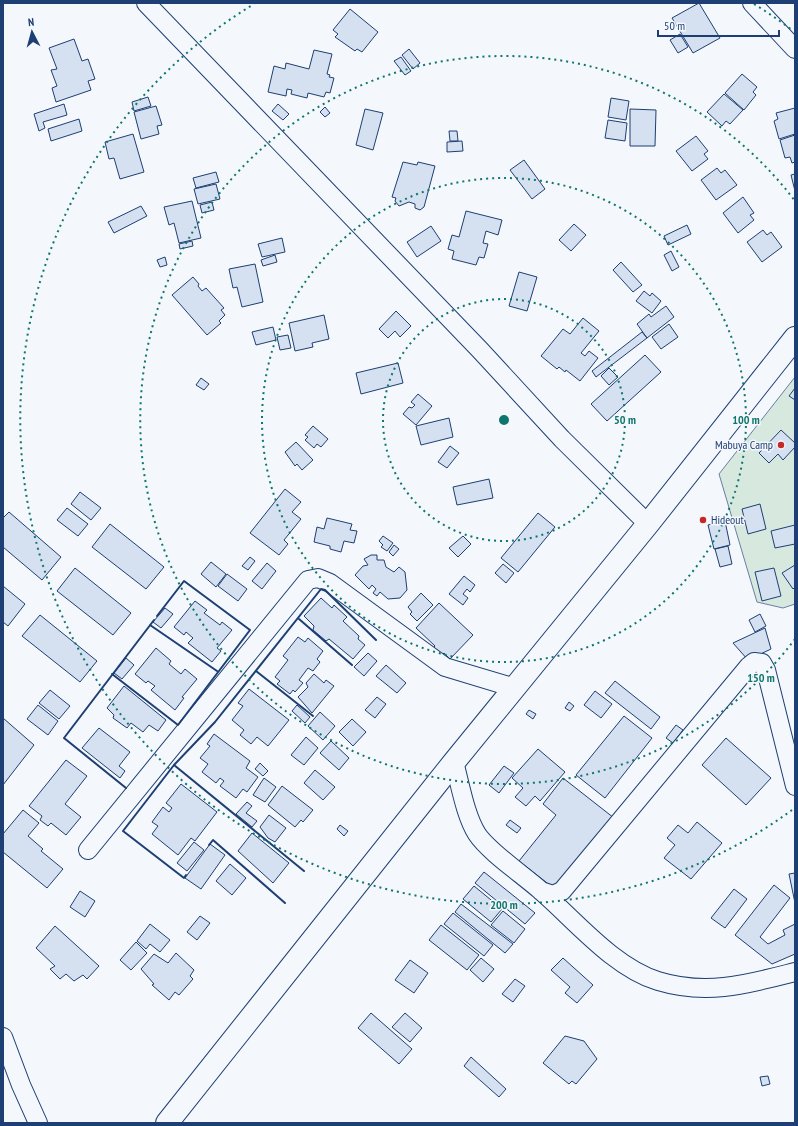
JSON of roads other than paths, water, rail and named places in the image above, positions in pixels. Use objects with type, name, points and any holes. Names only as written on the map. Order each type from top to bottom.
[{"type":"main road","points":[[167,1123],[454,762],[648,524],[795,338]]},
{"type":"street","points":[[146,3],[480,350],[562,439],[648,524]]},
{"type":"street","points":[[752,3],[795,49]]},
{"type":"street","points":[[88,850],[308,580],[318,578],[330,583],[445,667],[515,688]]},
{"type":"street","points":[[541,891],[553,895],[562,891],[744,672],[754,662],[762,663],[766,670],[795,786]]},
{"type":"street","points":[[454,762],[470,820],[482,841],[541,891],[613,956],[634,971],[658,981],[688,987],[714,988],[740,986],[795,972]]},
{"type":"street","points":[[3,1037],[21,1085],[38,1123]]},
{"type":"place","name":"Mabuya Camp","points":[[781,445]]},
{"type":"place","name":"Hideout","points":[[703,520]]}]
